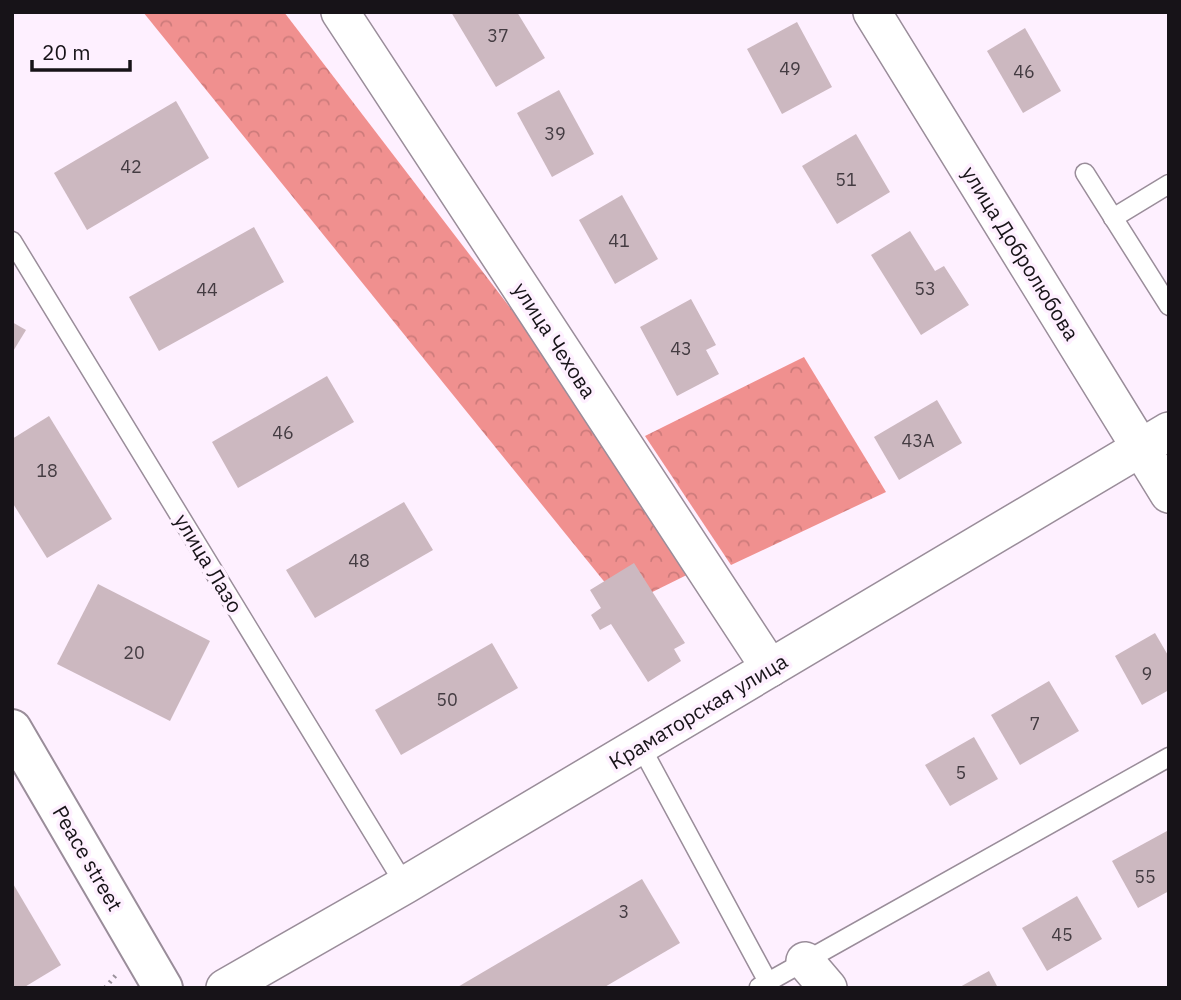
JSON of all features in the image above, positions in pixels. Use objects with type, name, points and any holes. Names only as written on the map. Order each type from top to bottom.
[{"type":"street","name":"улица Чехова","points":[[340,12],[770,668]]},
{"type":"street","name":"улица Добролюбова","points":[[872,12],[1155,438],[1169,494]]},
{"type":"street","name":"Краматорская улица","points":[[225,988],[405,885],[1155,438]]},
{"type":"street","name":"Peace street","points":[[12,729],[163,988]]},
{"type":"lane","points":[[1085,173],[1169,306]]},
{"type":"lane","points":[[1113,218],[1169,184]]},
{"type":"lane","name":"улица Лазо","points":[[12,241],[405,885]]},
{"type":"lane","points":[[640,745],[763,985],[816,974],[1169,757]]},
{"type":"green space","points":[[143,12],[284,12],[707,565],[624,606]]},
{"type":"green space","points":[[804,357],[886,492],[731,565],[645,436]]},
{"type":"building","points":[[451,12],[517,12],[545,58],[496,87]]},
{"type":"building","points":[[797,22],[832,87],[782,114],[747,49]]},
{"type":"building","points":[[1025,28],[1061,91],[1023,113],[987,51]]},
{"type":"building","points":[[559,90],[594,154],[552,177],[517,113]]},
{"type":"building","points":[[176,101],[209,158],[87,230],[54,173]]},
{"type":"building","points":[[856,134],[890,192],[837,224],[802,166]]},
{"type":"building","points":[[622,195],[658,259],[615,284],[579,220]]},
{"type":"building","points":[[254,227],[284,282],[159,351],[129,297]]},
{"type":"building","points":[[910,231],[935,271],[944,266],[969,305],[921,335],[871,255]]},
{"type":"building","points":[[691,299],[716,345],[706,350],[719,374],[677,396],[640,327]]},
{"type":"building","points":[[12,322],[26,330],[12,353]]},
{"type":"building","points":[[327,376],[354,422],[238,488],[212,442]]},
{"type":"building","points":[[937,400],[962,443],[899,480],[874,437]]},
{"type":"building","points":[[49,416],[112,519],[47,558],[12,502],[12,439]]},
{"type":"building","points":[[404,502],[433,550],[315,618],[286,570]]},
{"type":"building","points":[[634,563],[685,643],[674,649],[681,661],[648,682],[611,624],[600,630],[591,615],[601,608],[590,590]]},
{"type":"building","points":[[98,584],[210,641],[170,721],[57,664]]},
{"type":"building","points":[[1155,633],[1169,657],[1169,690],[1142,705],[1115,656]]},
{"type":"building","points":[[492,643],[518,688],[401,755],[375,710]]},
{"type":"building","points":[[1049,681],[1079,731],[1020,765],[991,715]]},
{"type":"building","points":[[974,737],[998,779],[950,806],[925,765]]},
{"type":"building","points":[[1167,831],[1169,891],[1138,908],[1112,861]]},
{"type":"building","points":[[642,879],[680,943],[603,988],[456,988]]},
{"type":"building","points":[[12,882],[61,965],[23,988],[12,988]]},
{"type":"building","points":[[1077,896],[1102,939],[1047,971],[1022,928]]},
{"type":"building","points":[[989,971],[998,988],[958,988]]}]
